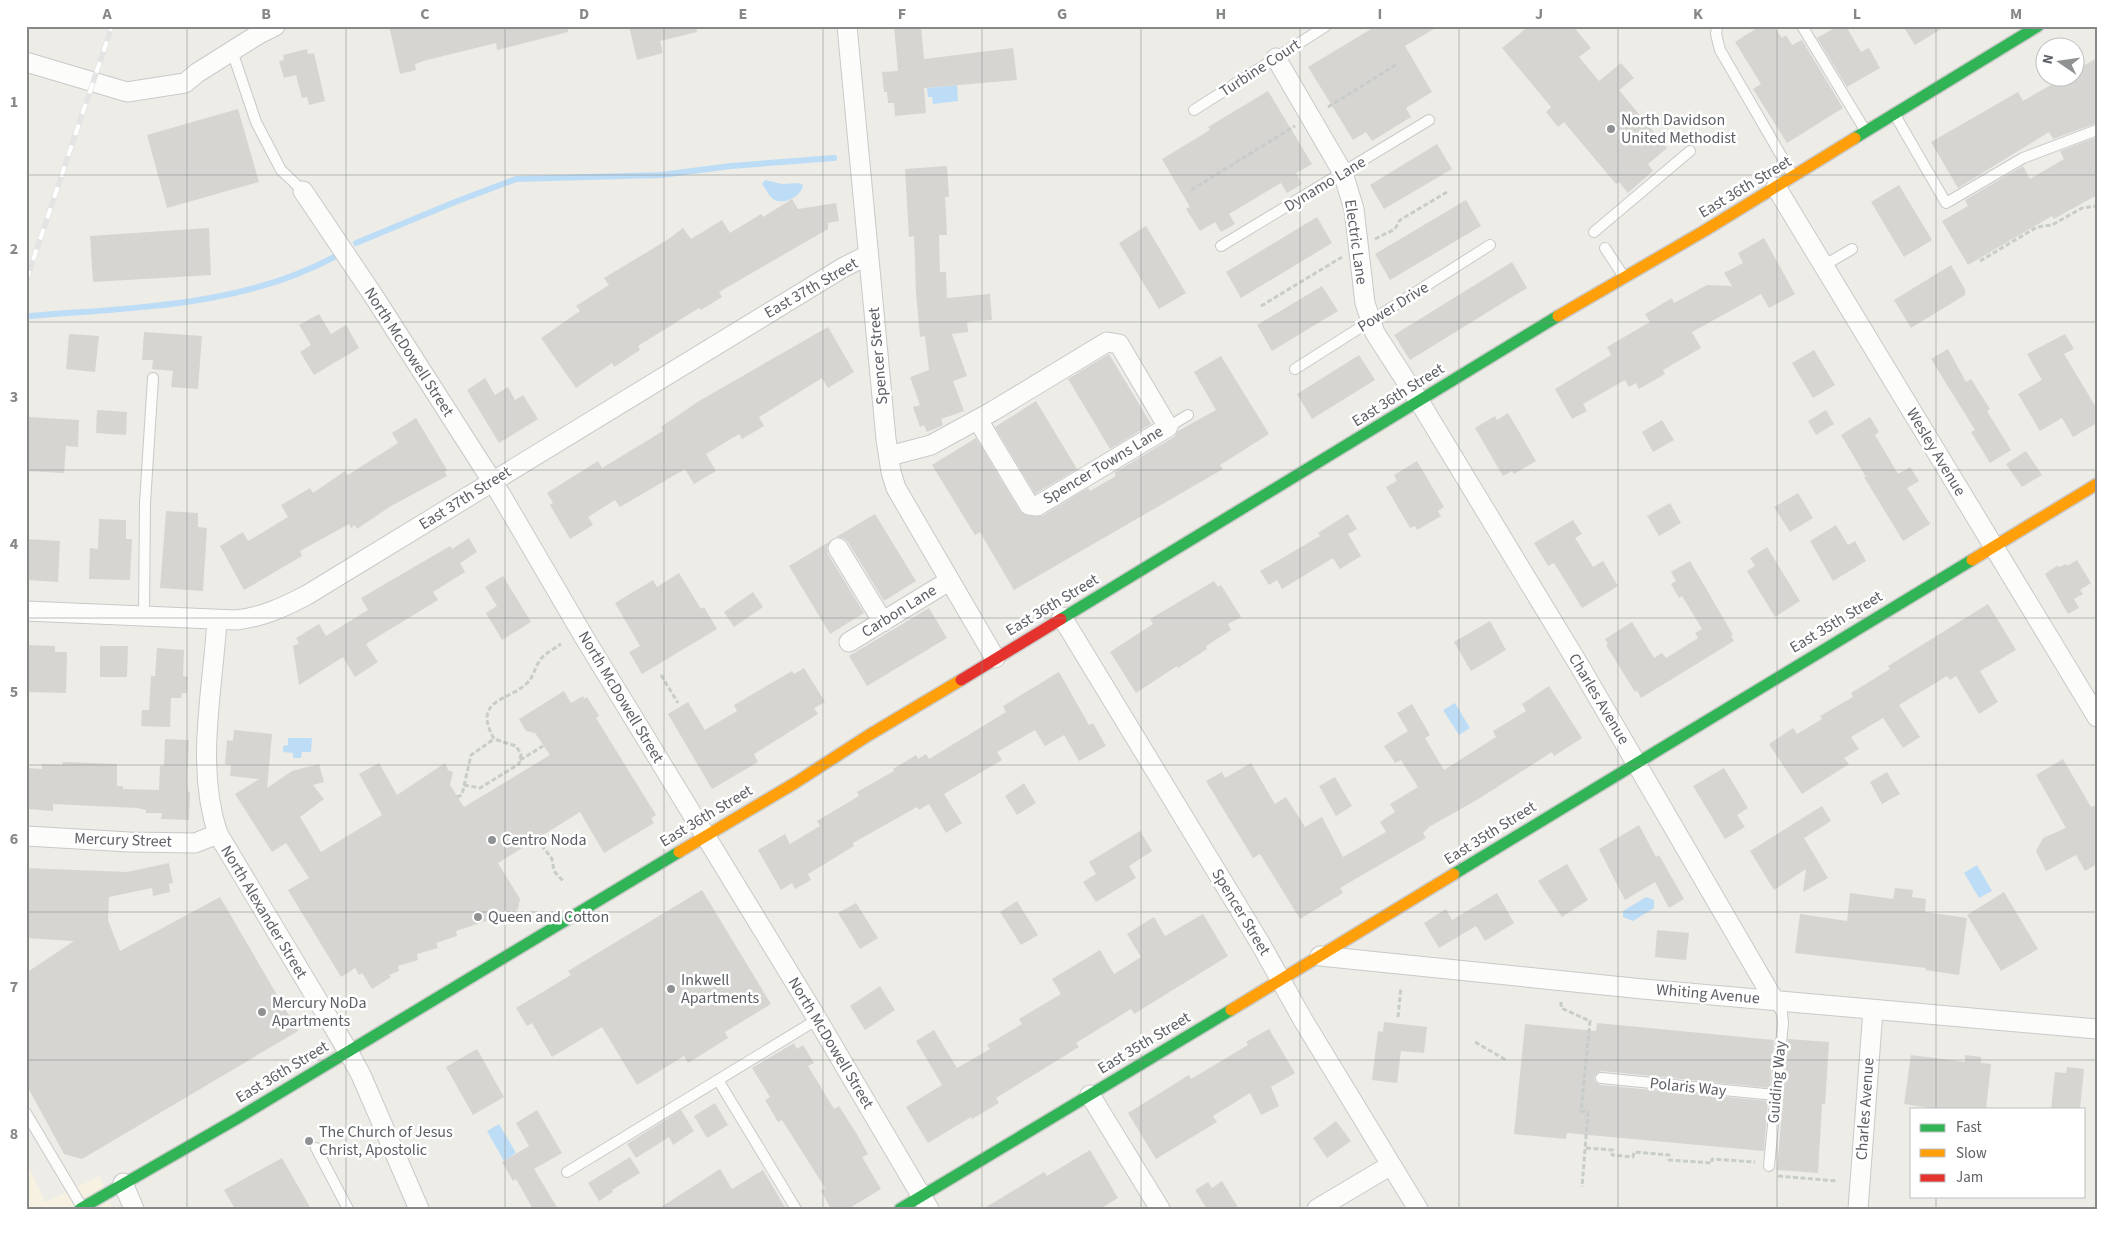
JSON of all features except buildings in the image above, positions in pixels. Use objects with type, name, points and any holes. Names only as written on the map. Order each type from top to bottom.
[{"type":"street","name":"Spencer Street","points":[[847,26],[888,456],[896,488],[996,658]]},
{"type":"street","name":"East 36th Street","points":[[81,1208],[238,1118],[795,783],[869,734],[1776,187],[2038,26]]},
{"type":"street","points":[[26,62],[127,92],[186,83],[263,29]]},
{"type":"street","name":"Electric Lane","points":[[1276,58],[1343,173],[1354,209],[1359,266],[1365,303],[1375,333],[1419,401]]},
{"type":"street","name":"Wesley Avenue","points":[[1776,187],[2097,717]]},
{"type":"street","name":"North McDowell Street","points":[[303,191],[373,295],[492,481],[584,637],[818,1019],[925,1202]]},
{"type":"street","name":"East 37th Street","points":[[26,611],[217,620],[249,619],[286,606],[307,595],[837,271],[868,255]]},
{"type":"street","name":"Spencer Towns Lane","points":[[888,456],[931,445],[978,420],[1107,342],[1119,344],[1168,427],[1037,506],[1030,505],[978,420]]},
{"type":"street","name":"Charles Avenue","points":[[1419,401],[1636,762],[1774,1000]]},
{"type":"street","name":"East 35th Street","points":[[900,1209],[925,1202],[1090,1095],[2097,484]]},
{"type":"street","points":[[838,548],[883,622]]},
{"type":"street","name":"Carbon Lane","points":[[849,642],[949,581]]},
{"type":"street","name":"Spencer Street","points":[[1062,618],[1418,1209]]},
{"type":"street","name":"North Alexander Street","points":[[217,620],[208,747],[208,778],[214,824],[218,834],[361,1075],[414,1207]]},
{"type":"street","name":"Mercury Street","points":[[26,836],[129,842],[195,843],[218,834]]},
{"type":"street","name":"Whiting Avenue","points":[[1320,956],[1643,989],[2097,1029]]},
{"type":"street","name":"Charles Avenue","points":[[1858,1209],[1873,1010]]},
{"type":"street","points":[[1090,1095],[1160,1209]]},
{"type":"street","points":[[1317,1209],[1391,1165]]},
{"type":"street","points":[[124,1184],[134,1209]]},
{"type":"lane","name":"Turbine Court","points":[[1194,110],[1326,26]]},
{"type":"lane","points":[[1718,26],[1716,34],[1720,50],[1794,176]]},
{"type":"lane","points":[[1802,26],[1866,132]]},
{"type":"lane","points":[[232,51],[256,122],[281,170],[303,191]]},
{"type":"lane","points":[[1894,114],[1946,203],[2023,158],[2097,130]]},
{"type":"lane","name":"Dynamo Lane","points":[[1221,246],[1429,120]]},
{"type":"lane","points":[[1594,232],[1690,151]]},
{"type":"lane","name":"Power Drive","points":[[1295,369],[1490,245]]},
{"type":"lane","points":[[1605,248],[1624,278]]},
{"type":"lane","points":[[1823,266],[1852,249]]},
{"type":"lane","points":[[144,616],[145,502],[153,378]]},
{"type":"lane","points":[[1168,427],[1188,415]]},
{"type":"lane","name":"Guiding Way","points":[[1773,1169],[1775,1095],[1782,1023],[1782,1014],[1774,1000]]},
{"type":"lane","points":[[567,1172],[818,1019]]},
{"type":"lane","name":"Polaris Way","points":[[1601,1078],[1775,1095]]},
{"type":"lane","points":[[718,1080],[796,1209]]},
{"type":"lane","points":[[26,1113],[81,1208]]},
{"type":"lane","points":[[316,1148],[348,1209]]},
{"type":"path","points":[[1328,107],[1398,64]]},
{"type":"path","points":[[1192,190],[1296,126]]},
{"type":"path","points":[[1370,241],[1378,239],[1394,228],[1400,220],[1447,192]]},
{"type":"path","points":[[1980,261],[2037,228],[2052,224],[2082,208],[2097,206]]},
{"type":"path","points":[[1261,306],[1342,257]]},
{"type":"path","points":[[464,784],[480,788],[519,764],[521,754],[516,746],[494,739],[486,722],[493,704],[529,682],[539,661],[561,644]]},
{"type":"path","points":[[662,675],[678,703]]},
{"type":"path","points":[[457,797],[462,795],[471,755],[494,739]]},
{"type":"path","points":[[520,760],[543,746]]},
{"type":"path","points":[[537,839],[552,859],[554,871],[564,882]]},
{"type":"path","points":[[1398,1017],[1401,988]]},
{"type":"path","points":[[1561,1002],[1561,1008],[1590,1021],[1581,1111],[1588,1112],[1582,1187]]},
{"type":"path","points":[[1475,1042],[1506,1060]]},
{"type":"path","points":[[1586,1148],[1613,1150],[1612,1155],[1619,1156],[1633,1157],[1634,1152],[1669,1155],[1669,1160],[1712,1163],[1712,1159],[1758,1162],[1757,1170]]},
{"type":"path","points":[[1773,1169],[1776,1176],[1837,1181]]},
{"type":"shaded area","points":[[26,1161],[45,1202],[100,1176],[113,1209],[26,1209]]},
{"type":"water","points":[[957,85],[958,101],[933,104],[932,97],[928,97],[927,88]]},
{"type":"water","points":[[765,180],[782,184],[798,183],[803,185],[796,196],[788,200],[779,201],[771,197],[762,184]]},
{"type":"water","points":[[1455,703],[1470,728],[1459,735],[1443,710]]},
{"type":"water","points":[[288,738],[312,738],[311,752],[302,752],[301,758],[293,758],[293,753],[283,752],[283,746],[288,745]]},
{"type":"water","points":[[1977,865],[1992,891],[1979,898],[1964,873]]},
{"type":"water","points":[[1646,897],[1654,900],[1654,908],[1633,921],[1623,917],[1623,911]]},
{"type":"water","points":[[499,1124],[516,1153],[504,1161],[487,1131]]},
{"type":"waterway","points":[[356,243],[516,179],[661,175],[731,166],[834,158]]},
{"type":"waterway","points":[[31,316],[148,307],[226,295],[263,286],[300,273],[336,256]]},
{"type":"railway","points":[[26,281],[112,26]]},
{"type":"traffic: fast","points":[[1855,138],[2038,26]]},
{"type":"traffic: fast","points":[[1061,619],[1558,316]]},
{"type":"traffic: fast","points":[[1454,874],[1972,560]]},
{"type":"traffic: fast","points":[[80,1209],[238,1118],[679,852]]},
{"type":"traffic: fast","points":[[900,1209],[1231,1010]]},
{"type":"traffic: slow","points":[[1558,316],[1704,231],[1855,138]]},
{"type":"traffic: slow","points":[[1972,560],[2097,484]]},
{"type":"traffic: slow","points":[[679,852],[961,680]]},
{"type":"traffic: slow","points":[[1231,1010],[1454,874]]},
{"type":"traffic: jam","points":[[961,680],[1061,619]]},
{"type":"place","name":"North Davidson United Methodist","points":[[1611,129]]},
{"type":"place","name":"Centro Noda","points":[[492,840]]},
{"type":"place","name":"Queen and Cotton","points":[[478,917]]},
{"type":"place","name":"Inkwell Apartments","points":[[671,989]]},
{"type":"place","name":"Mercury NoDa Apartments","points":[[262,1012]]},
{"type":"place","name":"The Church of Jesus Christ, Apostolic","points":[[309,1141]]}]
